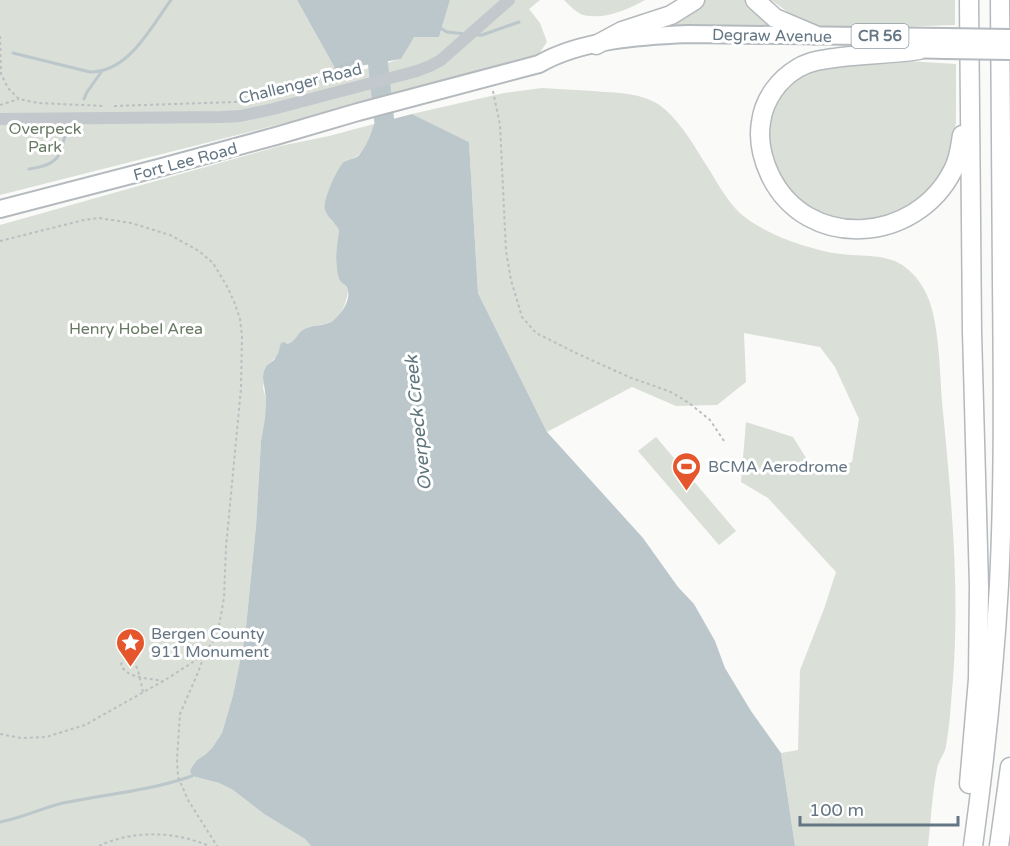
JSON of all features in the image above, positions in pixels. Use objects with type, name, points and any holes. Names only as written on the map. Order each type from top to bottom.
[{"type":"highway","points":[[596,45],[622,31],[671,15],[695,0]]},
{"type":"highway","points":[[755,0],[775,18],[815,35]]},
{"type":"highway","points":[[969,0],[972,332],[979,586],[978,679],[969,784],[973,846]]},
{"type":"highway","points":[[973,846],[990,702],[1002,510],[1000,0]]},
{"type":"highway","points":[[919,50],[865,54],[818,61],[798,68],[780,81],[761,119],[760,143],[762,156],[772,179],[798,209],[819,221],[854,230],[878,228],[899,222],[925,206],[953,171],[960,149],[970,95]]},
{"type":"highway","points":[[999,846],[1010,767]]},
{"type":"main road","name":"Degraw Avenue","points":[[369,109],[538,64],[560,54],[596,45],[669,34],[815,35],[1010,51]]},
{"type":"main road","name":"Degraw Avenue","points":[[538,64],[554,65],[633,49],[688,45],[919,50],[945,44],[1010,38]]},
{"type":"main road","name":"Fort Lee Road","points":[[0,209],[173,164],[369,109]]},
{"type":"street","name":"Challenger Road","points":[[0,119],[213,118],[240,116],[273,109],[350,82],[417,71],[436,63],[510,0]]},
{"type":"path","points":[[0,36],[0,83]]},
{"type":"path","points":[[315,83],[330,70],[354,61],[361,59],[362,67]]},
{"type":"path","points":[[1,74],[8,88],[19,99]]},
{"type":"path","points":[[489,77],[500,125],[507,258],[522,317],[536,333],[608,367],[671,392],[710,420],[724,441]]},
{"type":"path","points":[[0,105],[19,99],[79,106],[234,102],[315,83],[350,82]]},
{"type":"path","points":[[0,241],[99,218],[149,228],[170,235],[199,251],[213,263],[228,288],[240,319],[242,336],[241,388],[227,536],[224,598],[219,626],[213,642],[202,656],[164,681],[84,725],[46,737],[21,738],[0,734]]},
{"type":"path","points":[[202,656],[199,670],[180,714],[178,777],[192,808],[217,846]]},
{"type":"path","points":[[143,692],[139,676],[133,660],[127,657],[121,664],[123,670],[128,674],[139,676],[164,681]]},
{"type":"path","points":[[99,846],[140,834],[174,837],[209,846]]},
{"type":"green space","name":"Overpeck Park","points":[[0,0],[297,0],[338,77],[401,59],[413,37],[439,37],[450,0],[540,0],[529,9],[540,23],[547,42],[538,55],[517,64],[0,195]]},
{"type":"green space","points":[[564,0],[645,0],[615,13],[591,16],[578,13]]},
{"type":"green space","points":[[701,0],[748,0],[770,26],[657,27]]},
{"type":"green space","points":[[771,0],[955,0],[955,25],[841,29],[803,23]]},
{"type":"green space","points":[[908,61],[956,64],[956,123],[947,165],[919,200],[874,222],[831,218],[795,197],[777,170],[767,142],[775,99],[808,71],[856,64]]},
{"type":"green space","points":[[542,88],[626,94],[642,97],[658,104],[683,129],[730,202],[751,221],[788,240],[816,249],[890,259],[909,270],[925,290],[935,323],[939,350],[956,610],[948,729],[945,749],[935,778],[928,846],[795,846],[781,753],[798,750],[800,670],[836,572],[768,498],[741,482],[746,422],[793,437],[816,474],[852,462],[859,419],[835,367],[820,347],[744,333],[746,382],[717,405],[676,406],[632,387],[547,432],[478,293],[469,142],[412,114],[504,93]]},
{"type":"green space","name":"Henry Hobel Area","points":[[374,124],[362,152],[346,160],[331,220],[339,230],[337,267],[348,291],[344,307],[335,320],[302,330],[295,340],[280,347],[275,357],[267,365],[263,388],[266,399],[265,419],[261,441],[256,526],[245,637],[233,695],[222,733],[212,748],[205,756],[197,760],[190,771],[192,776],[219,783],[233,790],[264,814],[305,839],[311,846],[0,846],[0,225],[280,146]]},
{"type":"green space","name":"BCMA Aerodrome","points":[[656,437],[736,531],[719,545],[638,451]]},
{"type":"water","points":[[297,0],[450,0],[439,37],[414,37],[401,59],[336,70]]},
{"type":"water","points":[[412,114],[469,142],[478,293],[547,432],[643,538],[678,587],[694,604],[715,641],[725,668],[751,711],[781,753],[795,846],[311,846],[305,839],[264,814],[233,790],[219,783],[192,776],[190,771],[192,767],[212,748],[222,733],[233,695],[245,637],[256,526],[261,441],[265,418],[264,371],[267,365],[274,360],[281,343],[290,343],[304,329],[331,322],[345,306],[348,291],[339,279],[336,262],[339,230],[325,210],[328,193],[341,165],[358,156],[362,151],[374,124]]},
{"type":"waterway","points":[[13,53],[90,72],[104,70],[127,57],[171,0]]},
{"type":"waterway","name":"Overpeck Creek","points":[[371,0],[387,146]]},
{"type":"waterway","points":[[475,35],[482,35],[519,22]]},
{"type":"waterway","points":[[440,28],[447,32],[465,34]]},
{"type":"waterway","points":[[84,99],[102,71]]},
{"type":"waterway","points":[[29,169],[51,163],[60,153],[69,129]]},
{"type":"waterway","points":[[0,822],[63,803],[144,789],[192,776]]},
{"type":"place","name":"BCMA Aerodrome","points":[[687,492]]},
{"type":"place","name":"Bergen County 911 Monument","points":[[130,668]]}]
